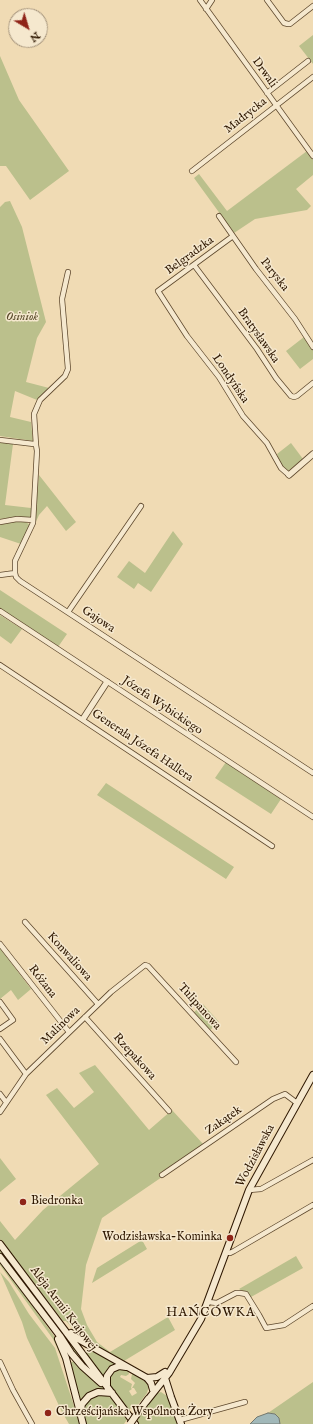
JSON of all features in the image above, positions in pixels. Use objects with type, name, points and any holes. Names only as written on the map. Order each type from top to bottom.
[{"type":"main road","name":"Wodzisławska","points":[[130,1424],[165,1375],[198,1324],[208,1302],[249,1190],[313,1075]]},
{"type":"main road","name":"Aleja Armii Krajowej","points":[[0,1244],[135,1424]]},
{"type":"main road","name":"Aleja Armii Krajowej","points":[[0,1257],[79,1362],[108,1387]]},
{"type":"main road","points":[[62,1326],[78,1339],[147,1378],[154,1391],[164,1391],[171,1396]]},
{"type":"main road","points":[[52,1327],[66,1358],[82,1424]]},
{"type":"main road","points":[[108,1387],[106,1380],[109,1372],[115,1367],[126,1366]]},
{"type":"main road","points":[[147,1378],[165,1375],[181,1422]]},
{"type":"main road","points":[[80,1414],[82,1404],[90,1396],[98,1392],[112,1393]]},
{"type":"street","name":"Drwali","points":[[200,0],[313,156]]},
{"type":"street","points":[[206,9],[212,0]]},
{"type":"street","points":[[267,0],[284,23],[288,24],[313,6]]},
{"type":"street","points":[[267,93],[308,61]]},
{"type":"street","name":"Madrycka","points":[[192,170],[313,77]]},
{"type":"street","name":"Paryska","points":[[219,216],[260,274],[295,319],[313,347]]},
{"type":"street","name":"Belgradzka","points":[[158,291],[233,236]]},
{"type":"street","name":"Bratysławska","points":[[194,265],[276,378],[291,396],[297,396],[313,383]]},
{"type":"street","points":[[0,575],[16,573],[16,561],[32,527],[37,457],[34,414],[40,400],[65,376],[68,369],[62,299],[68,272]]},
{"type":"street","name":"Londyńska","points":[[158,291],[186,336],[219,377],[243,416],[267,443],[281,468],[289,475]]},
{"type":"street","points":[[0,440],[36,445]]},
{"type":"street","points":[[289,475],[313,454]]},
{"type":"street","points":[[68,612],[141,506]]},
{"type":"street","points":[[0,522],[18,519],[33,520]]},
{"type":"street","name":"Gajowa","points":[[16,573],[16,577],[20,581],[313,773]]},
{"type":"street","name":"Józefa Wybickiego","points":[[0,611],[313,817]]},
{"type":"street","name":"Generała Józefa Hallera","points":[[0,665],[272,846]]},
{"type":"street","points":[[83,719],[107,682]]},
{"type":"street","name":"Konwaliowa","points":[[25,922],[98,1004]]},
{"type":"street","name":"Różana","points":[[0,944],[69,1032]]},
{"type":"street","name":"Malinowa","points":[[0,1112],[26,1074],[111,992],[143,966],[148,966]]},
{"type":"street","name":"Tulipanowa","points":[[148,966],[236,1062]]},
{"type":"street","points":[[0,1002],[13,1020],[0,1029]]},
{"type":"street","name":"Rzepakowa","points":[[84,1017],[169,1110]]},
{"type":"street","points":[[0,1039],[26,1074]]},
{"type":"street","points":[[0,1094],[6,1102]]},
{"type":"street","name":"Zakątek","points":[[162,1175],[274,1099],[285,1094],[297,1103]]},
{"type":"street","points":[[249,1190],[261,1189],[313,1160]]},
{"type":"street","points":[[226,1252],[234,1252],[313,1204]]},
{"type":"street","points":[[208,1302],[217,1303],[236,1293],[246,1294],[266,1328],[284,1325],[313,1306]]},
{"type":"street","points":[[0,1362],[13,1390],[32,1424]]},
{"type":"street","points":[[181,1422],[245,1402]]},
{"type":"green space","points":[[313,35],[313,64],[299,46]]},
{"type":"green space","points":[[0,56],[19,100],[69,171],[30,200],[6,166],[0,166]]},
{"type":"green space","points":[[307,151],[313,159],[313,175],[296,189],[311,206],[307,210],[255,219],[234,233],[194,178],[199,174],[227,211]]},
{"type":"green space","name":"Osiniok","points":[[10,201],[22,227],[46,322],[37,338],[26,382],[49,388],[37,400],[15,391],[10,417],[31,422],[33,441],[0,436],[0,207],[5,202]]},
{"type":"green space","points":[[304,337],[313,350],[313,359],[300,369],[286,351]]},
{"type":"green space","points":[[0,442],[13,444],[5,505],[31,508],[33,500],[30,518],[16,517],[0,519]]},
{"type":"green space","points":[[291,443],[303,459],[288,471],[281,465],[277,454]]},
{"type":"green space","points":[[39,475],[76,522],[66,531],[47,506],[39,515],[34,526]]},
{"type":"green space","points":[[16,521],[26,522],[30,525],[21,544],[0,537],[0,524]]},
{"type":"green space","points":[[173,531],[183,544],[151,592],[138,583],[134,589],[117,577],[129,561],[145,573]]},
{"type":"green space","points":[[0,590],[67,634],[58,647],[0,609]]},
{"type":"green space","points":[[0,615],[22,629],[11,644],[0,636]]},
{"type":"green space","points":[[226,762],[281,799],[271,814],[215,778]]},
{"type":"green space","points":[[106,783],[234,867],[226,879],[97,795]]},
{"type":"green space","points":[[0,948],[31,989],[18,1000],[11,990],[0,999]]},
{"type":"green space","points":[[203,1004],[219,1022],[209,1031],[193,1013]]},
{"type":"green space","points":[[95,1065],[149,1130],[172,1110],[204,1145],[160,1173],[162,1177],[102,1218],[86,1265],[81,1309],[87,1325],[97,1342],[110,1352],[168,1317],[175,1330],[124,1361],[79,1335],[66,1321],[63,1321],[0,1239],[0,1221],[15,1240],[43,1210],[99,1164],[46,1095],[57,1088],[74,1108],[94,1092],[79,1073]]},
{"type":"green space","points":[[0,1158],[16,1179],[0,1192]]},
{"type":"green space","points":[[142,1240],[147,1249],[92,1283],[97,1268]]},
{"type":"green space","points":[[0,1248],[80,1354],[76,1357],[61,1334],[0,1253]]},
{"type":"green space","points":[[296,1256],[303,1268],[251,1297],[239,1289]]},
{"type":"green space","points":[[0,1261],[57,1340],[65,1361],[63,1361],[53,1339],[0,1265]]},
{"type":"green space","points":[[0,1272],[9,1282],[29,1314],[55,1348],[80,1424],[69,1424],[62,1412],[27,1338],[22,1322]]},
{"type":"green space","points":[[89,1347],[118,1363],[110,1368],[104,1378],[85,1353]]},
{"type":"green space","points":[[75,1361],[105,1389],[89,1393],[79,1404],[68,1363]]},
{"type":"green space","points":[[123,1368],[128,1370],[129,1374],[126,1376],[121,1375],[120,1377],[132,1384],[131,1388],[132,1389],[129,1391],[132,1396],[137,1393],[134,1388],[132,1388],[135,1383],[131,1379],[132,1374],[141,1377],[141,1379],[149,1386],[147,1393],[134,1410],[131,1408],[129,1410],[110,1387],[110,1376],[114,1371]]},
{"type":"green space","points":[[313,1382],[313,1424],[280,1424],[279,1418],[275,1414],[268,1413]]},
{"type":"green space","points":[[161,1392],[167,1396],[179,1424],[139,1424],[137,1422],[139,1416],[153,1396]]},
{"type":"green space","points":[[97,1395],[105,1395],[113,1399],[128,1418],[124,1424],[85,1424],[83,1415],[84,1406],[89,1400]]},
{"type":"water","points":[[268,1413],[275,1414],[279,1418],[280,1424],[250,1424],[257,1417]]},
{"type":"place","name":"Biedronka","points":[[23,1202]]},
{"type":"place","name":"Wodzisławska-Kominka","points":[[230,1238]]},
{"type":"place","name":"Chrześcijańska Wspólnota Żory","points":[[48,1413]]},
{"type":"district","name":"HAŃCÓWKA","points":[[211,1313]]}]
